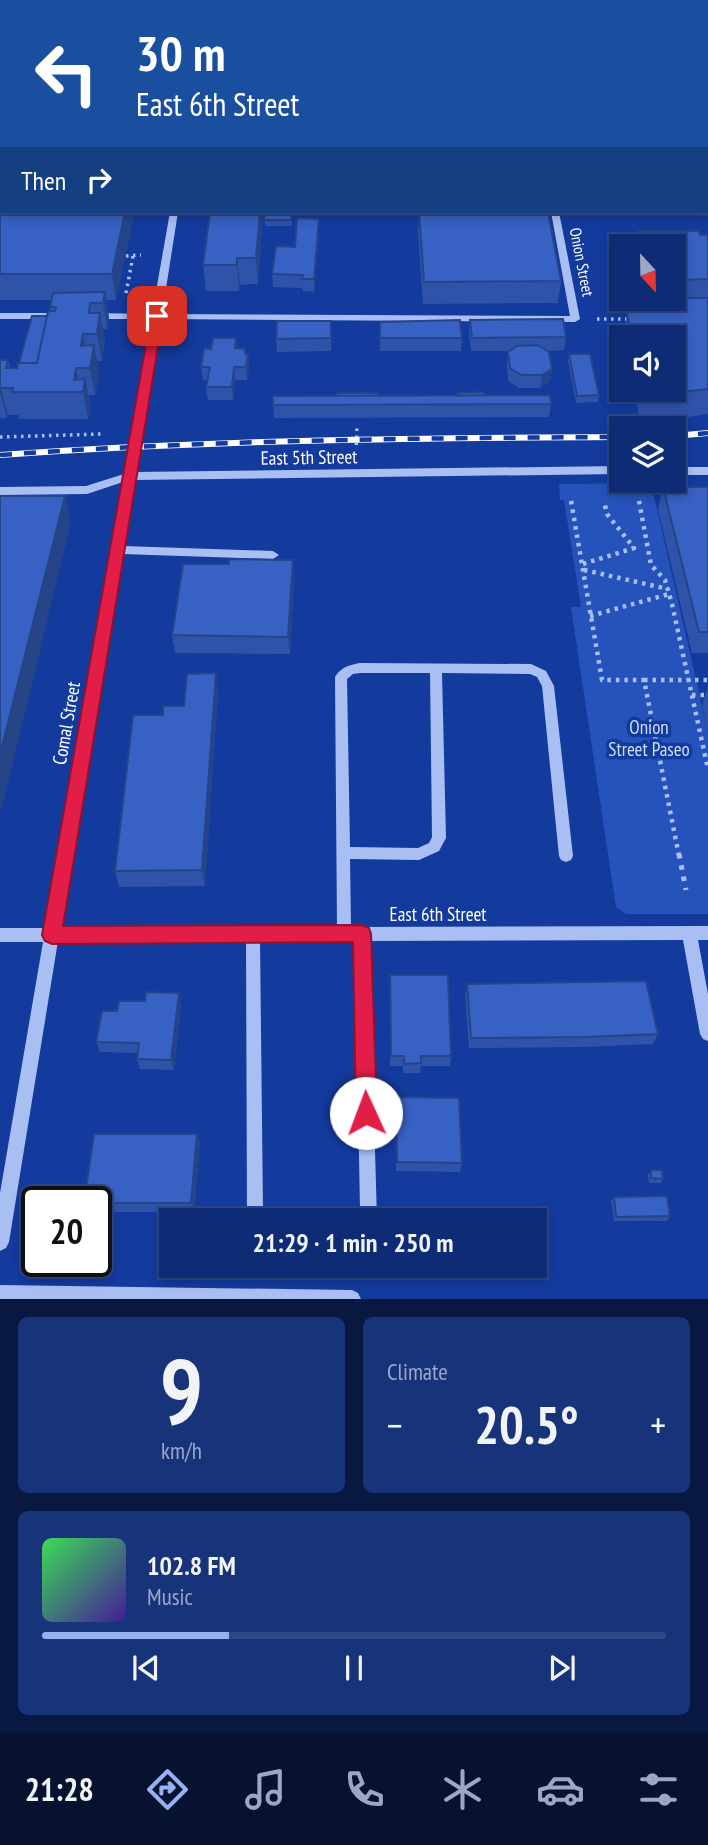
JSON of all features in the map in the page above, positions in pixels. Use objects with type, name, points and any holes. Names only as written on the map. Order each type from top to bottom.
[{"type":"street","name":"Comal Street","points":[[0,1242],[174,214]]},
{"type":"street","name":"Onion Street","points":[[555,214],[575,319]]},
{"type":"street","points":[[0,316],[64,316]]},
{"type":"street","points":[[77,316],[575,319]]},
{"type":"street","name":"East 5th Street","points":[[0,491],[87,490],[129,476],[609,470]]},
{"type":"street","points":[[686,471],[708,471]]},
{"type":"street","points":[[343,853],[419,854],[434,847],[439,838],[436,668]]},
{"type":"street","points":[[344,934],[341,677],[349,670],[531,669],[542,674],[548,686],[566,856]]},
{"type":"street","points":[[689,933],[708,1034]]},
{"type":"street","name":"East 6th Street","points":[[0,935],[708,933]]},
{"type":"street","points":[[253,934],[255,1219],[369,1218],[362,934]]},
{"type":"street","points":[[0,1294],[352,1299]]},
{"type":"lane","points":[[116,550],[273,555]]},
{"type":"path","points":[[126,256],[141,255]]},
{"type":"path","points":[[126,293],[133,256]]},
{"type":"path","points":[[575,319],[642,319]]},
{"type":"path","points":[[356,425],[356,453]]},
{"type":"path","points":[[0,437],[101,434]]},
{"type":"path","points":[[583,568],[590,562],[634,548],[607,514],[604,501]]},
{"type":"path","points":[[639,501],[651,565],[665,580],[708,769]]},
{"type":"path","points":[[571,502],[602,680],[708,680]]},
{"type":"path","points":[[583,568],[666,592]]},
{"type":"path","points":[[590,616],[666,592]]},
{"type":"path","points":[[643,680],[686,890]]},
{"type":"path","points":[[691,695],[708,695]]},
{"type":"green space","name":"Onion Street Paseo","points":[[609,483],[609,493],[653,493],[708,732],[708,914],[626,914],[616,907],[571,607],[581,607],[564,500],[560,500],[559,484]]},
{"type":"building","points":[[0,214],[125,214],[112,274],[0,274]]},
{"type":"building","points":[[210,214],[260,214],[256,258],[237,258],[237,265],[203,265]]},
{"type":"building","points":[[265,214],[292,214],[291,220],[264,220]]},
{"type":"building","points":[[419,214],[548,214],[561,281],[424,282]]},
{"type":"building","points":[[297,218],[319,219],[314,279],[302,279],[303,275],[272,274],[276,246],[295,247]]},
{"type":"building","points":[[639,231],[699,231],[700,235],[708,235],[708,279],[686,280],[686,234],[639,234]]},
{"type":"building","points":[[105,292],[103,303],[90,303],[89,313],[100,313],[97,334],[83,334],[81,346],[94,345],[90,368],[76,368],[74,380],[85,379],[83,392],[12,392],[13,388],[0,390],[0,360],[8,360],[6,368],[17,368],[18,363],[37,363],[48,311],[55,311],[56,307],[50,307],[53,293]]},
{"type":"building","points":[[686,298],[708,298],[708,389],[686,391],[686,325],[630,325],[627,314],[686,312]]},
{"type":"building","points":[[32,316],[47,316],[37,363],[19,363]]},
{"type":"building","points":[[563,319],[566,337],[472,338],[470,320]]},
{"type":"building","points":[[460,320],[462,338],[380,338],[380,322]]},
{"type":"building","points":[[277,321],[331,321],[331,338],[276,339]]},
{"type":"building","points":[[213,338],[236,338],[235,348],[245,349],[245,354],[248,354],[246,367],[234,367],[232,387],[206,387],[210,367],[201,367],[204,348],[211,349]]},
{"type":"building","points":[[538,345],[549,352],[552,369],[542,375],[521,375],[510,368],[508,352],[517,346]]},
{"type":"building","points":[[569,354],[590,354],[599,395],[577,396]]},
{"type":"building","points":[[484,392],[485,395],[458,396],[457,393]]},
{"type":"building","points":[[337,393],[377,393],[377,396],[337,396]]},
{"type":"building","points":[[550,395],[551,404],[273,405],[273,396]]},
{"type":"building","points":[[686,487],[708,487],[708,632],[699,632],[664,493],[686,493]]},
{"type":"building","points":[[0,496],[65,496],[0,754]]},
{"type":"building","points":[[229,559],[293,560],[288,637],[172,635],[183,564],[229,564]]},
{"type":"building","points":[[216,673],[202,870],[115,871],[133,715],[163,715],[163,706],[184,706],[187,674]]},
{"type":"building","points":[[390,975],[448,975],[451,1056],[421,1056],[421,1063],[404,1064],[404,1056],[391,1056]]},
{"type":"building","points":[[646,981],[658,1034],[471,1038],[467,984]]},
{"type":"building","points":[[146,992],[179,993],[171,1060],[137,1059],[139,1043],[96,1042],[102,1011],[117,1011],[119,1001],[145,1001]]},
{"type":"building","points":[[396,1097],[459,1098],[462,1163],[397,1162]]},
{"type":"building","points":[[94,1134],[197,1134],[191,1203],[112,1203],[112,1186],[86,1186]]},
{"type":"building","points":[[651,1170],[662,1170],[663,1179],[651,1178]]},
{"type":"building","points":[[667,1196],[670,1216],[616,1217],[614,1197]]},
{"type":"railway","points":[[686,435],[708,433]]},
{"type":"railway","points":[[0,455],[233,443],[609,437]]},
{"type":"route","points":[[157,316],[52,935],[362,934],[366,1113]]}]
